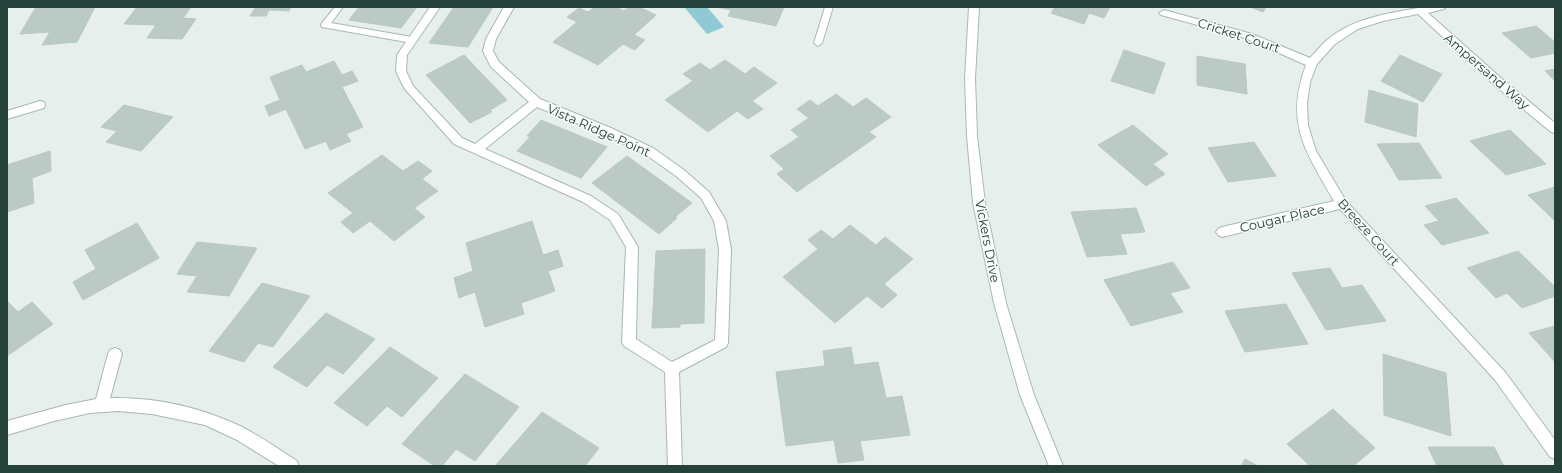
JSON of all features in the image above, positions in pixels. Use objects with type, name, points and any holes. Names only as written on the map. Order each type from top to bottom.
[{"type":"street","points":[[435,7],[402,55],[401,71],[409,88],[458,141],[587,199],[614,217],[632,247],[629,342],[672,369],[675,466]]},
{"type":"street","name":"Vista Ridge Point","points":[[509,7],[491,39],[488,51],[495,64],[536,102],[649,151],[680,173],[705,195],[720,221],[725,249],[721,343],[672,369]]},
{"type":"street","name":"Breeze Court","points":[[1442,7],[1381,18],[1355,27],[1331,42],[1312,63],[1305,82],[1302,104],[1303,125],[1311,151],[1342,204],[1500,376],[1555,452]]},
{"type":"street","name":"Vickers Drive","points":[[971,8],[970,78],[972,136],[979,203],[1000,303],[1027,395],[1056,466]]},
{"type":"street","name":"Ampersand Way","points":[[1420,11],[1497,81],[1555,129]]},
{"type":"street","name":"Cricket Court","points":[[1164,13],[1248,36],[1312,63]]},
{"type":"street","name":"Vista Ridge Point","points":[[477,149],[536,102]]},
{"type":"street","points":[[7,115],[40,106]]},
{"type":"street","name":"Cougar Place","points":[[1222,232],[1342,204]]},
{"type":"street","points":[[101,405],[115,354]]},
{"type":"street","points":[[7,428],[55,414],[101,405],[133,406],[172,411],[202,418],[234,430],[292,466]]},
{"type":"lane","points":[[339,7],[325,26],[412,40]]},
{"type":"lane","points":[[818,43],[829,7]]},
{"type":"water","points":[[684,7],[707,7],[724,27],[707,34]]},
{"type":"building","points":[[36,7],[95,7],[77,42],[42,45],[50,32],[20,34]]},
{"type":"building","points":[[137,7],[191,7],[183,18],[196,19],[182,39],[147,38],[156,25],[124,24]]},
{"type":"building","points":[[256,7],[291,7],[289,11],[269,10],[266,16],[250,16]]},
{"type":"building","points":[[359,7],[417,7],[401,28],[349,20]]},
{"type":"building","points":[[454,7],[493,7],[468,47],[429,43]]},
{"type":"building","points":[[595,7],[616,7],[624,11],[629,7],[639,7],[656,15],[634,35],[645,40],[635,50],[623,44],[598,65],[553,42],[577,22],[567,17],[579,8],[588,12]]},
{"type":"building","points":[[717,7],[784,7],[776,26],[728,16],[731,10]]},
{"type":"building","points":[[1055,7],[1110,7],[1104,18],[1089,13],[1084,24],[1051,13]]},
{"type":"building","points":[[1250,7],[1266,7],[1263,12]]},
{"type":"building","points":[[1536,26],[1555,42],[1555,53],[1531,58],[1502,33]]},
{"type":"building","points":[[1124,50],[1165,63],[1154,94],[1111,81]]},
{"type":"building","points":[[464,55],[507,100],[490,110],[492,112],[470,123],[426,75]]},
{"type":"building","points":[[1400,55],[1442,74],[1423,102],[1381,81]]},
{"type":"building","points":[[1197,56],[1245,64],[1247,94],[1197,85]]},
{"type":"building","points":[[725,60],[745,74],[754,67],[777,83],[752,101],[763,109],[748,119],[737,111],[708,132],[665,100],[693,81],[683,74],[700,63],[710,70]]},
{"type":"building","points":[[334,61],[342,75],[352,71],[358,81],[342,87],[363,127],[346,134],[351,141],[330,150],[326,141],[305,149],[286,109],[269,116],[265,106],[280,100],[270,77],[302,65],[306,72]]},
{"type":"building","points":[[1555,69],[1555,81],[1545,71]]},
{"type":"building","points":[[1369,90],[1418,104],[1416,137],[1365,122]]},
{"type":"building","points":[[836,94],[853,107],[866,98],[891,117],[869,132],[876,137],[797,192],[777,174],[784,169],[770,156],[799,137],[791,130],[809,118],[797,109],[810,100],[818,106]]},
{"type":"building","points":[[124,105],[173,117],[141,151],[106,142],[117,131],[101,127]]},
{"type":"building","points":[[541,120],[607,147],[581,178],[517,151],[530,137],[527,136]]},
{"type":"building","points":[[1133,125],[1168,154],[1153,164],[1165,174],[1146,186],[1098,145]]},
{"type":"building","points":[[1510,130],[1546,164],[1506,175],[1470,141]]},
{"type":"building","points":[[1254,142],[1276,176],[1228,182],[1208,148]]},
{"type":"building","points":[[1419,143],[1442,178],[1399,180],[1377,144]]},
{"type":"building","points":[[50,151],[51,171],[32,178],[34,203],[7,212],[7,165]]},
{"type":"building","points":[[382,155],[403,171],[418,161],[432,171],[422,179],[438,191],[414,208],[425,217],[394,241],[370,221],[353,233],[341,222],[353,213],[328,193]]},
{"type":"building","points":[[627,156],[692,203],[675,217],[677,218],[659,234],[592,183]]},
{"type":"building","points":[[1555,187],[1555,221],[1528,195]]},
{"type":"building","points":[[1456,198],[1489,233],[1442,245],[1424,225],[1439,221],[1425,206]]},
{"type":"building","points":[[1136,208],[1145,232],[1120,234],[1127,254],[1087,257],[1071,212]]},
{"type":"building","points":[[532,221],[543,255],[558,250],[563,266],[548,271],[555,291],[521,303],[524,314],[485,327],[475,292],[459,298],[454,278],[473,271],[466,243]]},
{"type":"building","points":[[137,223],[159,258],[83,300],[73,282],[96,269],[85,250]]},
{"type":"building","points":[[850,225],[876,245],[885,237],[913,259],[884,284],[897,295],[882,308],[867,296],[835,323],[783,277],[818,249],[808,240],[821,230],[833,239]]},
{"type":"building","points":[[197,242],[257,248],[229,296],[187,292],[197,276],[177,274]]},
{"type":"building","points":[[705,249],[704,323],[680,324],[680,327],[652,328],[656,251]]},
{"type":"building","points":[[1518,251],[1555,287],[1555,296],[1522,308],[1507,293],[1496,298],[1467,268]]},
{"type":"building","points":[[1173,262],[1190,288],[1170,293],[1183,312],[1131,326],[1104,280]]},
{"type":"building","points":[[1330,268],[1342,288],[1362,285],[1386,321],[1326,330],[1292,273]]},
{"type":"building","points":[[262,283],[310,296],[273,347],[258,343],[244,362],[209,351]]},
{"type":"building","points":[[7,301],[18,312],[32,302],[53,324],[7,356]]},
{"type":"building","points":[[1286,304],[1308,344],[1245,352],[1225,311]]},
{"type":"building","points":[[326,313],[375,339],[343,374],[327,365],[307,387],[273,367]]},
{"type":"building","points":[[1555,326],[1555,362],[1529,333]]},
{"type":"building","points":[[390,347],[438,378],[402,417],[387,406],[367,426],[334,403]]},
{"type":"building","points":[[851,347],[854,365],[878,362],[886,398],[902,396],[910,435],[860,441],[864,460],[838,463],[834,440],[786,446],[776,372],[825,366],[823,351]]},
{"type":"building","points":[[1383,354],[1446,373],[1451,436],[1384,415]]},
{"type":"building","points":[[465,374],[519,407],[475,461],[456,449],[442,466],[435,466],[402,444]]},
{"type":"building","points":[[1333,409],[1375,448],[1353,466],[1310,466],[1287,444]]},
{"type":"building","points":[[542,412],[599,448],[585,466],[495,466]]},
{"type":"building","points":[[1428,447],[1494,447],[1504,466],[1437,466]]},
{"type":"building","points":[[1245,459],[1258,466],[1241,466]]}]
